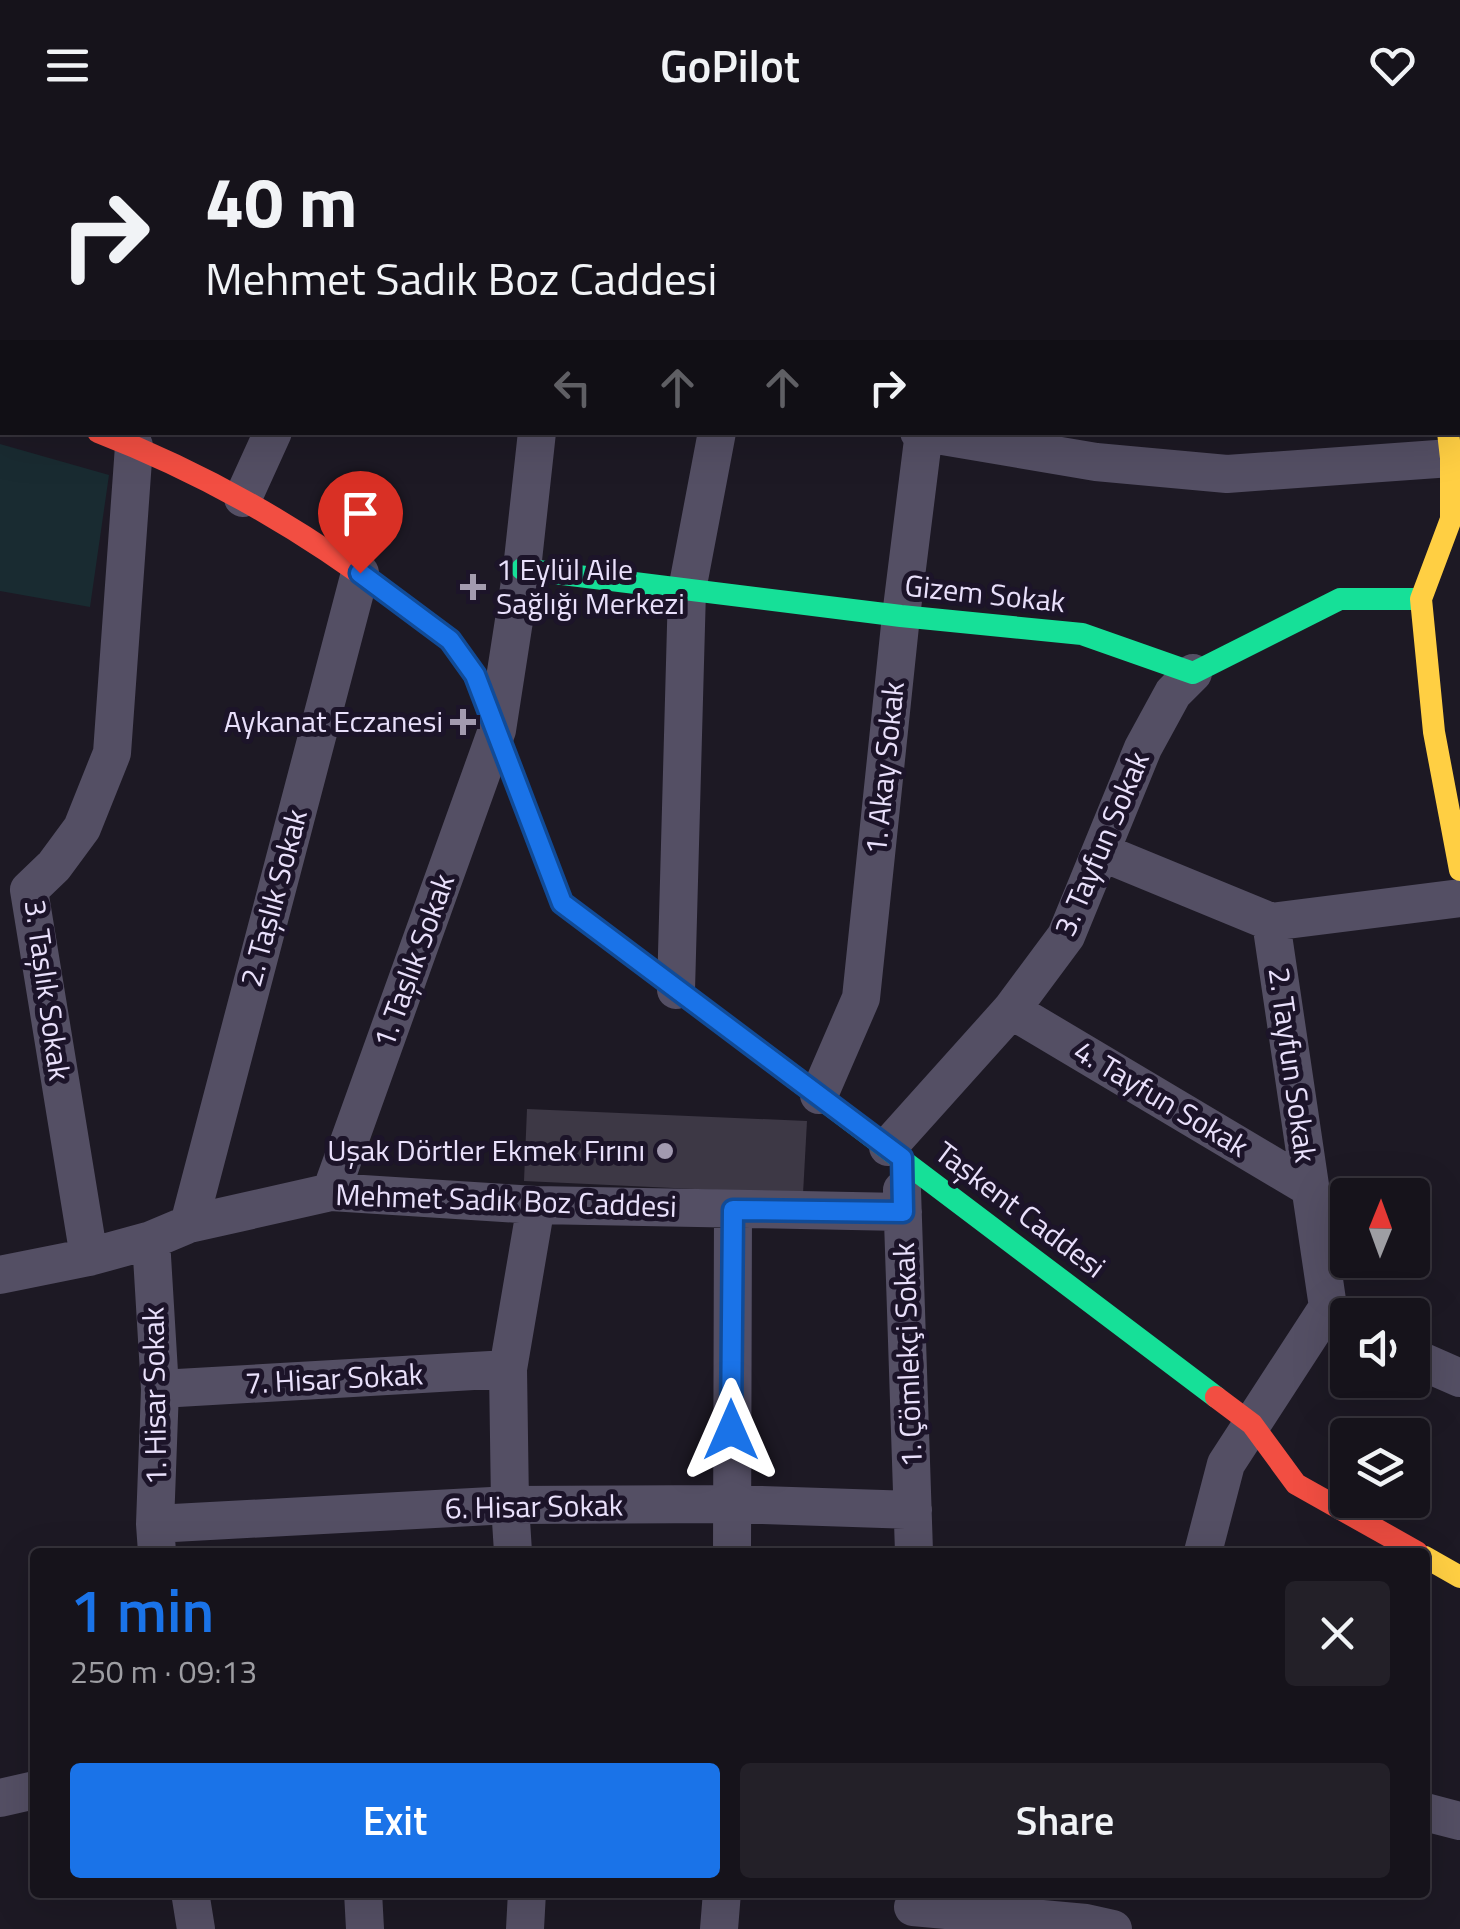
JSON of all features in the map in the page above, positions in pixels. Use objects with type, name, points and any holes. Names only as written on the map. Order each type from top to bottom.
[{"type":"street","name":"Taşkent Caddesi","points":[[106,435],[243,498],[360,573],[450,640],[475,675],[562,903],[1252,1424],[1296,1484],[1410,1548]]},
{"type":"street","points":[[243,498],[272,435]]},
{"type":"street","name":"1. Taşlık Sokak","points":[[331,1192],[497,730],[538,435]]},
{"type":"street","points":[[676,990],[687,590],[716,435]]},
{"type":"street","name":"1. Akay Sokak","points":[[819,1095],[861,998],[922,435]]},
{"type":"street","points":[[947,435],[1096,447],[1227,474],[1450,445],[1455,516],[1421,599],[1447,730],[1460,870]]},
{"type":"street","name":"3. Taşlık Sokak","points":[[89,1257],[14,892],[54,866],[82,828],[112,753],[134,446]]},
{"type":"street","name":"Gizem Sokak","points":[[522,569],[1082,634],[1193,672]]},
{"type":"street","name":"2. Taşlık Sokak","points":[[189,1224],[360,573]]},
{"type":"street","points":[[1193,672],[1340,599],[1421,599]]},
{"type":"street","name":"3. Tayfun Sokak","points":[[895,1152],[1012,1010],[1066,936],[1143,748],[1173,694],[1193,672]]},
{"type":"street","points":[[1101,852],[1271,922],[1460,898]]},
{"type":"street","name":"2. Tayfun Sokak","points":[[1271,922],[1310,1188],[1335,1298]]},
{"type":"street","name":"4. Tayfun Sokak","points":[[1012,1010],[1310,1188]]},
{"type":"street","name":"1. Çömlekçi Sokak","points":[[895,1152],[903,1212],[914,1548]]},
{"type":"street","name":"Mehmet Sadık Boz Caddesi","points":[[0,1274],[89,1257],[151,1240],[189,1224],[331,1192],[536,1205],[903,1212]]},
{"type":"street","points":[[513,1548],[508,1369],[536,1205]]},
{"type":"street","points":[[732,1548],[733,1210]]},
{"type":"street","name":"1. Hisar Sokak","points":[[151,1240],[160,1389],[156,1538]]},
{"type":"street","name":"2. Tayfun Sokak","points":[[1204,1548],[1226,1464],[1330,1323]]},
{"type":"street","points":[[1430,1365],[1460,1378]]},
{"type":"street","name":"7. Hisar Sokak","points":[[160,1389],[508,1369]]},
{"type":"street","name":"6. Hisar Sokak","points":[[156,1538],[510,1505],[730,1504],[913,1510]]},
{"type":"street","points":[[1430,1560],[1460,1577]]},
{"type":"street","points":[[0,1798],[30,1791]]},
{"type":"street","points":[[1430,1813],[1460,1822]]},
{"type":"street","points":[[191,1898],[196,1929]]},
{"type":"street","points":[[363,1898],[364,1929]]},
{"type":"street","points":[[525,1929],[527,1898]]},
{"type":"street","points":[[719,1929],[722,1898]]},
{"type":"street","points":[[913,1909],[1095,1927]]},
{"type":"shaded area","points":[[0,444],[109,475],[90,607],[0,591]]},
{"type":"building","name":"Uşak Dörtler Ekmek Fırını","points":[[527,1109],[807,1121],[803,1194],[524,1181]]},
{"type":"traffic: fast","points":[[522,569],[1082,634],[1193,673],[1340,599],[1421,599]]},
{"type":"traffic: fast","points":[[500,741],[562,903],[1216,1397]]},
{"type":"traffic: slow","points":[[1448,435],[1451,519],[1421,599],[1434,732],[1460,870]]},
{"type":"traffic: slow","points":[[1430,1560],[1460,1577]]},
{"type":"traffic: jam","points":[[105,435],[251,504],[359,573],[435,628],[458,650],[473,674],[500,741]]},
{"type":"traffic: jam","points":[[1216,1397],[1252,1424],[1296,1484],[1410,1548]]},
{"type":"place","name":"1 Eylül Aile Sağlığı Merkezi","points":[[473,587]]},
{"type":"place","name":"Aykanat Eczanesi","points":[[463,722]]},
{"type":"place","name":"Uşak Dörtler Ekmek Fırını","points":[[665,1151]]},
{"type":"route","points":[[360,573],[450,640],[475,675],[562,903],[902,1158],[903,1212],[733,1210],[731,1430]]}]
